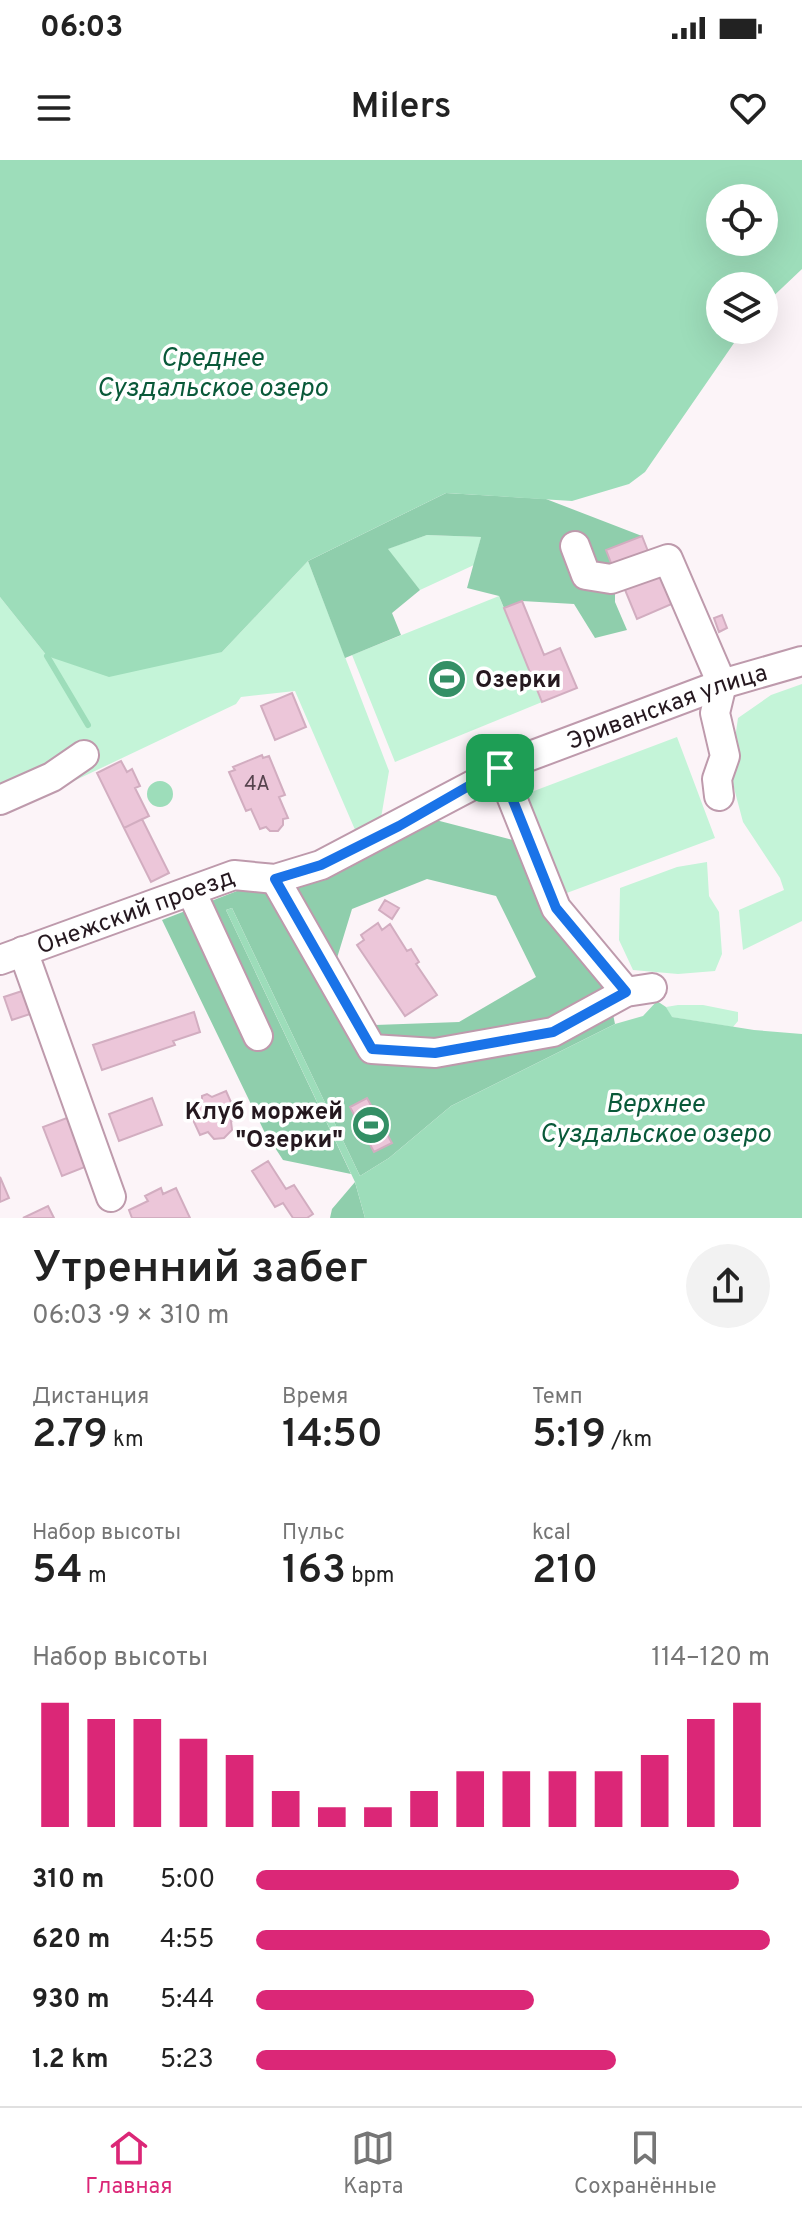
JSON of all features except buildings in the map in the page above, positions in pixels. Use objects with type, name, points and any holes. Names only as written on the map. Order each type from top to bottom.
[{"type":"street","points":[[575,546],[586,575],[611,579],[668,559],[722,684],[715,713],[725,756],[717,779],[719,796]]},
{"type":"street","name":"Эриванская улица","points":[[275,879],[321,865],[399,826],[500,768],[722,684],[802,661]]},
{"type":"street","points":[[0,800],[52,777],[84,755]]},
{"type":"street","points":[[275,879],[372,1049],[435,1053],[553,1032],[639,990],[556,908],[500,768]]},
{"type":"street","name":"Онежский проезд","points":[[12,956],[234,875],[275,879]]},
{"type":"street","points":[[191,891],[258,1036]]},
{"type":"street","points":[[12,956],[111,1197]]},
{"type":"shaded area","points":[[446,493],[546,499],[642,536],[606,550],[615,573],[615,602],[627,630],[595,638],[574,604],[522,601],[504,608],[499,596],[467,588],[481,537],[427,535],[388,549],[420,590],[392,613],[401,635],[345,658],[308,561]]},
{"type":"shaded area","points":[[427,535],[481,537],[474,565],[420,590],[387,549]]},
{"type":"shaded area","points":[[308,561],[389,771],[381,818],[356,832],[295,691],[241,697],[236,704],[0,816],[0,597],[47,656],[222,652]]},
{"type":"shaded area","name":"Озерки","points":[[499,596],[542,702],[395,762],[352,655]]},
{"type":"shaded area","points":[[802,684],[802,921],[743,950],[739,910],[784,890],[780,878],[743,822],[730,773],[738,718],[771,695]]},
{"type":"shaded area","points":[[677,737],[715,838],[564,894],[526,794]]},
{"type":"shaded area","points":[[432,819],[517,841],[608,990],[615,1024],[451,1106],[389,1158],[360,1176],[232,908],[226,910],[351,1174],[283,1160],[264,1131],[162,920],[237,891],[267,887]],"holes":[[[427,879],[496,896],[536,977],[459,1022],[375,1025],[337,958],[352,909]]]},
{"type":"shaded area","points":[[707,862],[709,896],[719,912],[722,954],[715,971],[678,974],[633,970],[619,940],[620,888],[677,867]]},
{"type":"shaded area","points":[[703,1005],[738,1012],[738,1021],[733,1027],[671,1017],[666,1007]]},
{"type":"shaded area","points":[[355,1182],[365,1218],[330,1218],[332,1209]]},
{"type":"water","name":"Среднее Суздальское озеро","points":[[0,160],[802,160],[802,269],[778,292],[778,272],[706,272],[706,344],[733,344],[645,472],[629,484],[572,501],[446,493],[308,561],[222,652],[109,677],[47,656],[0,597]]},
{"type":"water","points":[[160,781],[169,785],[173,794],[169,803],[160,807],[151,803],[147,794],[151,785]]},
{"type":"water","name":"Верхнее Суздальское озеро","points":[[232,908],[360,1176],[389,1158],[451,1106],[615,1024],[643,1016],[657,1001],[666,1007],[672,1017],[802,1034],[802,1218],[365,1218],[355,1182],[226,910]]},
{"type":"waterway","points":[[47,656],[88,725]]},
{"type":"place","name":"Озерки","points":[[447,679]]},
{"type":"place","name":"Клуб моржей \"Озерки\"","points":[[371,1125]]},
{"type":"route","points":[[500,768],[556,908],[626,992],[553,1032],[435,1053],[372,1049],[275,879],[321,865],[399,826],[500,768]]}]
